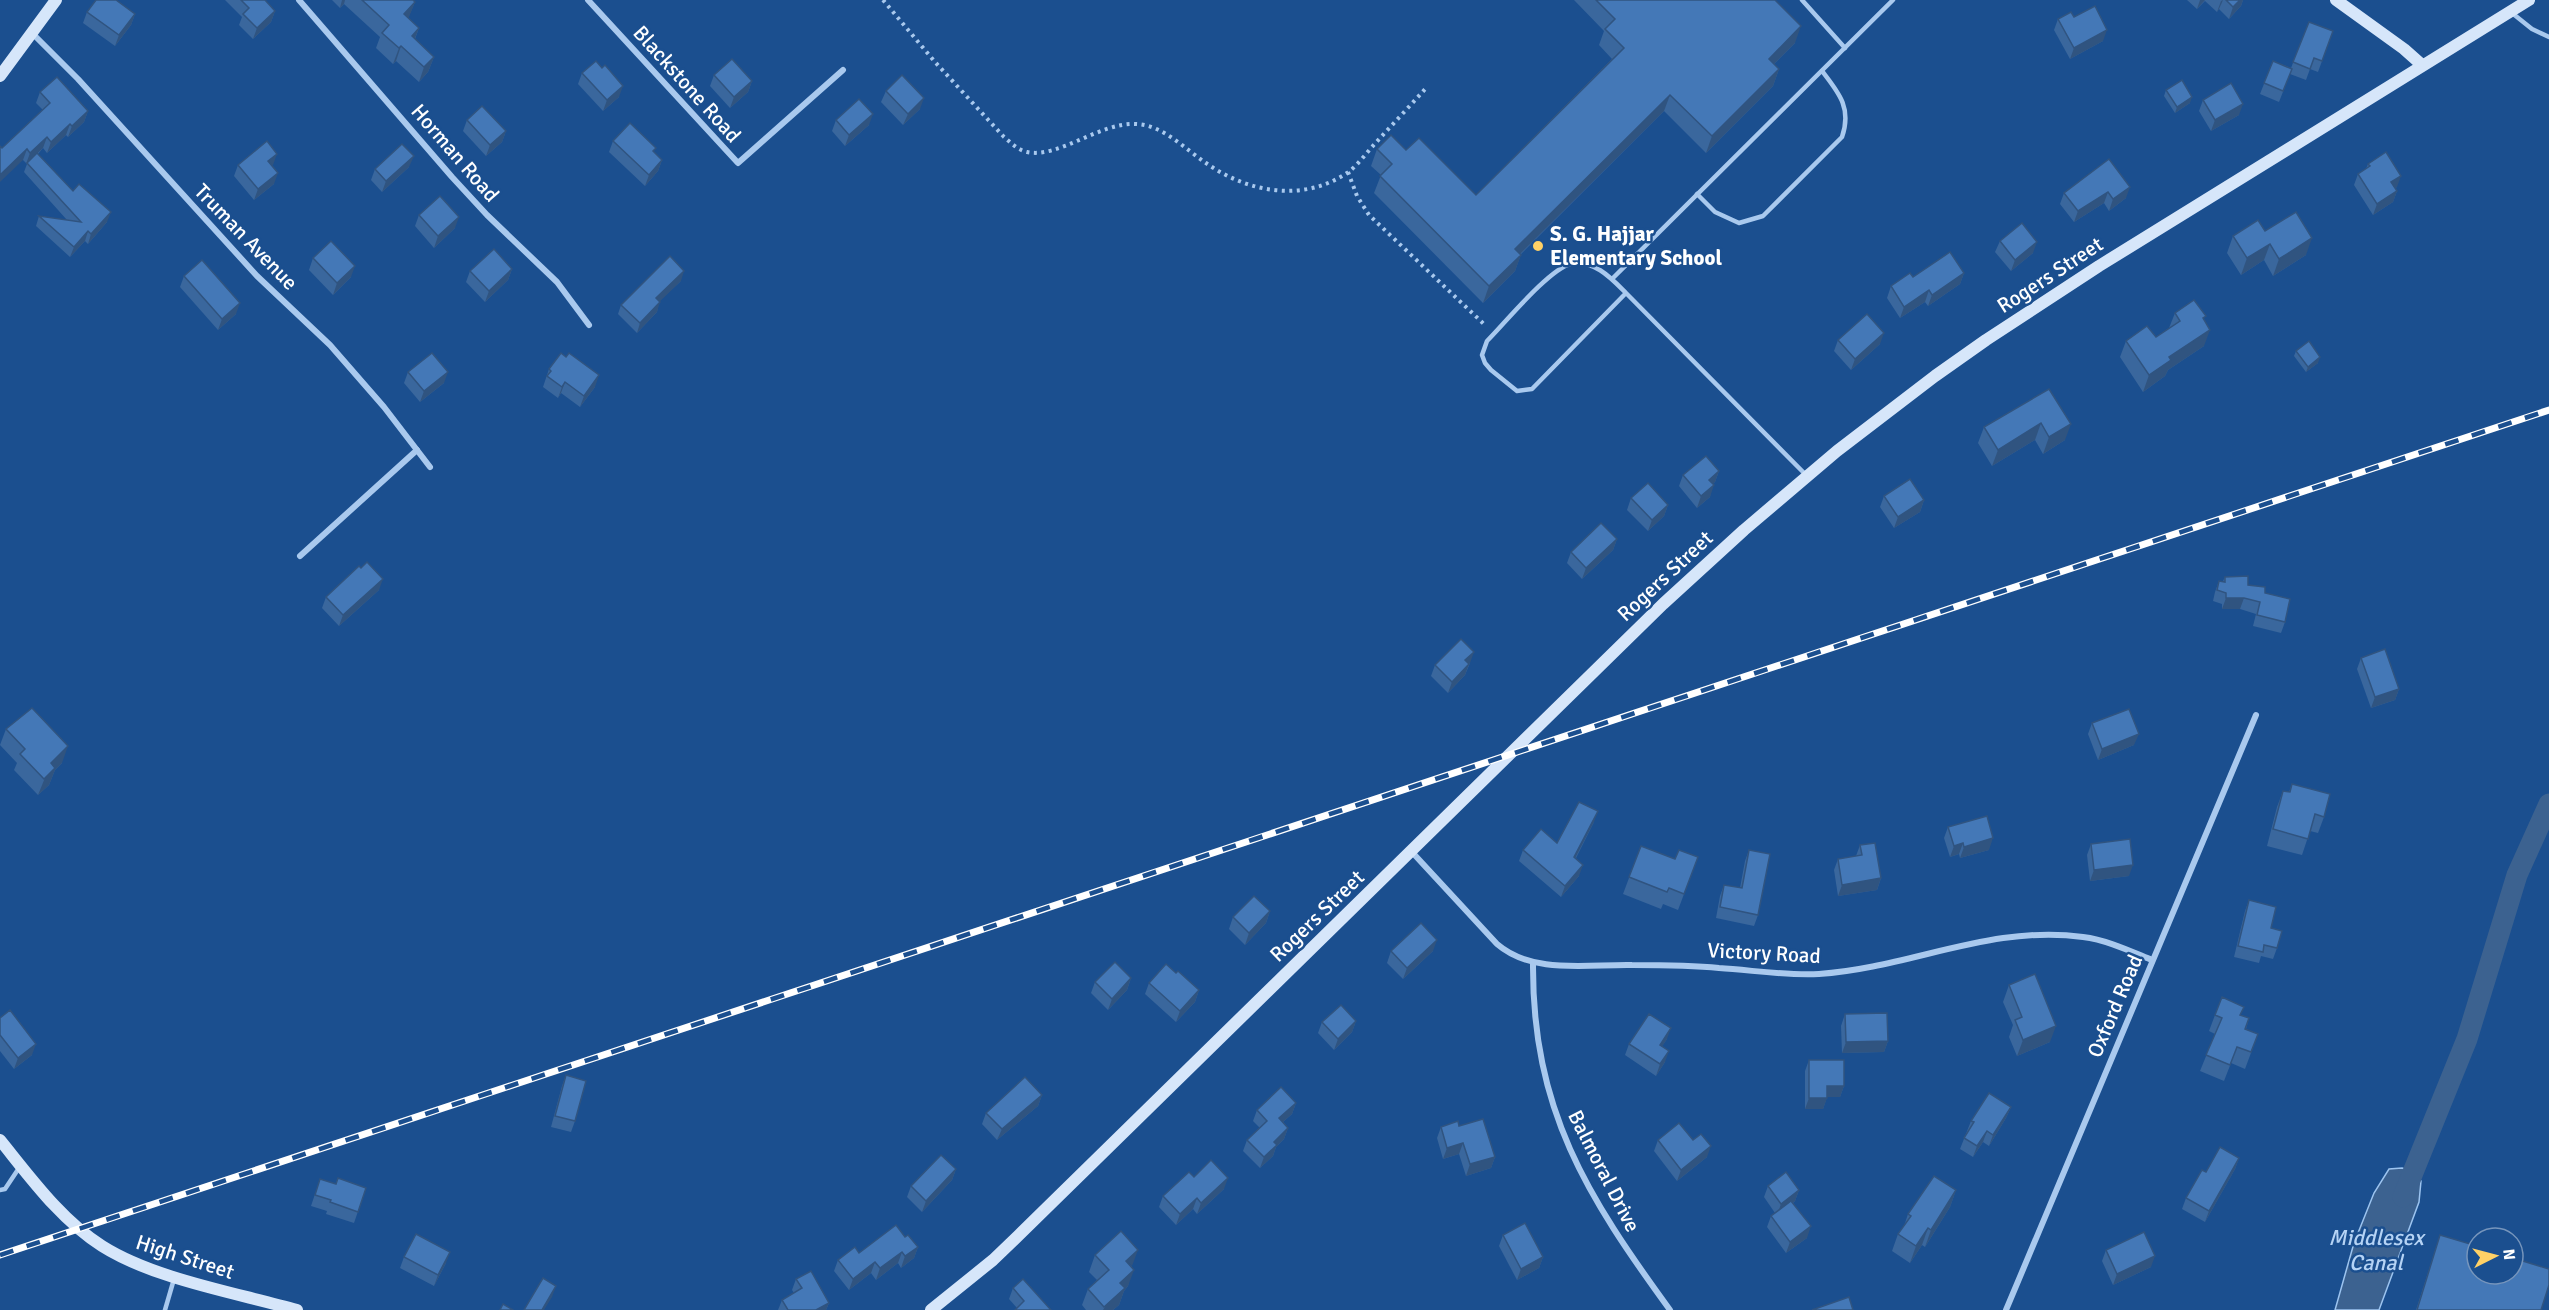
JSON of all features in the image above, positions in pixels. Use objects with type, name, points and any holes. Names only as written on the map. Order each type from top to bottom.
[{"type":"main road","points":[[0,76],[56,0]]},
{"type":"main road","points":[[2336,0],[2404,49],[2422,65]]},
{"type":"main road","name":"Rogers Street","points":[[931,1310],[1020,1235],[1663,604],[1807,476],[1889,410],[1995,334],[2098,266],[2529,0]]},
{"type":"main road","name":"High Street","points":[[0,1140],[61,1212],[100,1245],[132,1262],[175,1277],[297,1310]]},
{"type":"street","name":"Horman Road","points":[[299,0],[459,185],[557,282],[589,325]]},
{"type":"street","name":"Blackstone Road","points":[[588,0],[738,164],[843,70]]},
{"type":"street","name":"Truman Avenue","points":[[33,34],[86,87],[257,276],[330,345],[384,406],[430,467]]},
{"type":"street","points":[[300,556],[417,450]]},
{"type":"street","name":"Oxford Road","points":[[2007,1310],[2256,715]]},
{"type":"street","name":"Victory Road","points":[[1411,851],[1497,944],[1508,954],[1533,963],[1685,966],[1817,974],[1881,966],[1998,937],[2056,934],[2103,942],[2152,960]]},
{"type":"street","name":"Balmoral Drive","points":[[1533,963],[1534,1021],[1539,1052],[1545,1082],[1568,1145],[1619,1240],[1670,1310]]},
{"type":"lane","points":[[1802,0],[1845,48]]},
{"type":"lane","points":[[1612,279],[1892,0]]},
{"type":"lane","points":[[2510,12],[2532,29],[2549,37]]},
{"type":"lane","points":[[1697,194],[1715,212],[1738,223],[1763,216],[1842,137],[1847,124],[1842,96],[1822,71]]},
{"type":"lane","points":[[1626,293],[1538,384],[1524,391],[1510,388],[1485,363],[1483,347],[1494,334],[1560,269],[1571,264],[1582,264],[1603,272],[1612,279],[1626,293],[1807,476]]},
{"type":"lane","points":[[0,1190],[5,1189],[21,1166]]},
{"type":"lane","points":[[165,1310],[175,1277]]},
{"type":"path","points":[[884,0],[935,62],[1004,137],[1028,152],[1056,148],[1112,126],[1125,123],[1140,124],[1168,134],[1211,167],[1233,180],[1257,189],[1278,191],[1314,188],[1348,172],[1427,87]]},
{"type":"path","points":[[1348,172],[1357,196],[1369,215],[1494,334]]},
{"type":"water","name":"Middlesex Canal","points":[[2402,1168],[2413,1172],[2421,1181],[2419,1202],[2379,1310],[2335,1310],[2354,1243],[2374,1193],[2389,1169]]},
{"type":"building","points":[[96,0],[116,0],[135,14],[119,35],[87,12]]},
{"type":"building","points":[[241,0],[265,0],[275,11],[257,28],[243,14],[249,8]]},
{"type":"building","points":[[362,0],[413,0],[415,2],[404,14],[419,28],[412,36],[434,57],[424,67],[401,46],[399,48],[382,33],[389,25]]},
{"type":"building","points":[[1596,0],[1775,0],[1801,26],[1769,59],[1779,69],[1712,136],[1670,95],[1515,249],[1521,255],[1489,286],[1380,176],[1392,164],[1377,149],[1391,135],[1406,150],[1419,138],[1476,195],[1624,48],[1605,29],[1615,19]]},
{"type":"building","points":[[2226,0],[2240,0],[2233,7]]},
{"type":"building","points":[[2095,6],[2107,30],[2074,48],[2058,19],[2071,12],[2074,17]]},
{"type":"building","points":[[2309,22],[2333,31],[2322,61],[2314,58],[2310,69],[2293,62]]},
{"type":"building","points":[[732,59],[752,81],[734,97],[714,75]]},
{"type":"building","points":[[596,61],[602,68],[605,65],[623,86],[607,100],[582,73]]},
{"type":"building","points":[[2273,61],[2292,69],[2283,91],[2264,83]]},
{"type":"building","points":[[902,75],[924,98],[908,114],[886,91]]},
{"type":"building","points":[[57,77],[88,111],[51,142],[47,137],[30,153],[27,149],[0,175],[0,146],[2,148],[50,103],[40,92]]},
{"type":"building","points":[[2182,80],[2192,97],[2177,107],[2166,90]]},
{"type":"building","points":[[2231,83],[2243,104],[2215,120],[2203,100]]},
{"type":"building","points":[[859,99],[873,114],[849,135],[836,120]]},
{"type":"building","points":[[482,106],[506,131],[490,145],[467,120]]},
{"type":"building","points":[[630,123],[656,148],[653,151],[662,160],[649,175],[613,141]]},
{"type":"building","points":[[267,141],[277,154],[268,161],[278,173],[258,189],[238,165]]},
{"type":"building","points":[[402,144],[414,156],[386,181],[375,169]]},
{"type":"building","points":[[2386,152],[2401,176],[2391,182],[2397,191],[2377,204],[2358,174]]},
{"type":"building","points":[[37,153],[73,191],[79,184],[111,212],[91,234],[88,231],[74,247],[39,216],[81,222],[27,163]]},
{"type":"building","points":[[2109,159],[2130,187],[2113,199],[2108,192],[2078,211],[2064,193]]},
{"type":"building","points":[[440,196],[459,217],[438,236],[419,215]]},
{"type":"building","points":[[2296,212],[2312,238],[2279,259],[2270,244],[2247,258],[2233,236],[2258,220],[2265,231]]},
{"type":"building","points":[[2022,223],[2037,242],[2015,260],[2000,241]]},
{"type":"building","points":[[331,241],[355,266],[337,283],[313,258]]},
{"type":"building","points":[[494,249],[512,269],[489,291],[470,271]]},
{"type":"building","points":[[1950,252],[1964,273],[1932,295],[1929,290],[1904,307],[1891,286],[1910,273],[1913,277]]},
{"type":"building","points":[[670,256],[684,271],[656,298],[660,302],[640,323],[621,305]]},
{"type":"building","points":[[202,260],[240,303],[222,319],[184,276]]},
{"type":"building","points":[[2194,300],[2206,316],[2203,318],[2210,330],[2169,357],[2171,360],[2149,375],[2126,341],[2147,326],[2156,337],[2180,321],[2175,313]]},
{"type":"building","points":[[1867,314],[1884,333],[1855,359],[1838,340]]},
{"type":"building","points":[[2309,341],[2320,357],[2308,367],[2296,351]]},
{"type":"building","points":[[432,353],[448,372],[424,391],[408,372]]},
{"type":"building","points":[[561,353],[566,357],[569,353],[599,375],[584,396],[565,382],[562,387],[547,376],[551,371],[549,369]]},
{"type":"building","points":[[2049,389],[2071,424],[2049,437],[2041,423],[1998,450],[1984,427]]},
{"type":"building","points":[[1706,456],[1719,471],[1709,480],[1714,485],[1701,496],[1683,475]]},
{"type":"building","points":[[1910,479],[1924,500],[1898,517],[1884,496]]},
{"type":"building","points":[[1648,483],[1668,505],[1652,520],[1631,498]]},
{"type":"building","points":[[1601,523],[1617,539],[1586,568],[1571,552]]},
{"type":"building","points":[[367,562],[383,579],[343,615],[326,597],[359,566],[361,568]]},
{"type":"building","points":[[2248,576],[2248,585],[2265,587],[2265,593],[2290,599],[2285,622],[2257,615],[2260,602],[2244,598],[2226,598],[2226,593],[2217,590],[2219,581],[2225,582],[2225,577]]},
{"type":"building","points":[[1461,639],[1474,652],[1465,660],[1469,664],[1452,682],[1435,665]]},
{"type":"building","points":[[2385,649],[2399,689],[2375,697],[2361,658]]},
{"type":"building","points":[[32,708],[68,746],[51,763],[55,768],[44,779],[20,754],[25,749],[6,729]]},
{"type":"building","points":[[2129,709],[2139,734],[2102,749],[2092,723]]},
{"type":"building","points":[[2292,784],[2330,794],[2324,817],[2315,814],[2308,839],[2273,829],[2283,791],[2290,792]]},
{"type":"building","points":[[1579,802],[1598,811],[1574,857],[1583,865],[1565,886],[1523,850],[1541,829],[1557,843]]},
{"type":"building","points":[[1987,816],[1993,838],[1964,847],[1963,843],[1954,846],[1948,827]]},
{"type":"building","points":[[2130,839],[2133,865],[2094,870],[2091,844]]},
{"type":"building","points":[[1875,843],[1881,878],[1842,885],[1838,859],[1862,855],[1860,845]]},
{"type":"building","points":[[1641,846],[1675,859],[1679,850],[1698,857],[1684,894],[1669,888],[1667,892],[1629,877]]},
{"type":"building","points":[[1749,850],[1770,854],[1758,915],[1720,907],[1724,885],[1742,888]]},
{"type":"building","points":[[1254,896],[1270,911],[1249,933],[1233,917]]},
{"type":"building","points":[[2249,900],[2276,907],[2271,928],[2282,931],[2277,948],[2264,945],[2263,952],[2238,946]]},
{"type":"building","points":[[1421,923],[1437,940],[1407,968],[1391,951]]},
{"type":"building","points":[[1115,962],[1131,978],[1112,999],[1095,982]]},
{"type":"building","points":[[1166,964],[1176,973],[1178,971],[1199,990],[1180,1011],[1149,983]]},
{"type":"building","points":[[2035,974],[2056,1026],[2023,1040],[2015,1020],[2022,1017],[2009,985]]},
{"type":"building","points":[[2222,997],[2244,1007],[2240,1015],[2249,1018],[2245,1029],[2258,1034],[2251,1052],[2237,1047],[2230,1065],[2206,1055],[2222,1018],[2215,1015]]},
{"type":"building","points":[[1341,1005],[1356,1021],[1338,1039],[1322,1022]]},
{"type":"building","points":[[10,1010],[36,1044],[18,1058],[0,1035],[0,1018]]},
{"type":"building","points":[[1887,1013],[1888,1041],[1846,1042],[1845,1014]]},
{"type":"building","points":[[1649,1014],[1671,1028],[1660,1045],[1669,1051],[1660,1064],[1629,1044]]},
{"type":"building","points":[[1809,1060],[1844,1060],[1844,1086],[1827,1086],[1827,1098],[1809,1098]]},
{"type":"building","points":[[566,1075],[586,1081],[575,1121],[555,1116]]},
{"type":"building","points":[[1025,1077],[1042,1095],[1002,1129],[986,1113]]},
{"type":"building","points":[[1281,1087],[1296,1103],[1279,1118],[1288,1128],[1274,1142],[1277,1145],[1264,1157],[1247,1140],[1267,1121],[1257,1110]]},
{"type":"building","points":[[1989,1093],[2011,1107],[1993,1135],[1987,1131],[1977,1146],[1964,1138],[1974,1122],[1971,1121]]},
{"type":"building","points":[[1483,1119],[1495,1157],[1470,1164],[1463,1143],[1447,1148],[1441,1127],[1458,1121],[1459,1126]]},
{"type":"building","points":[[1679,1123],[1693,1140],[1701,1134],[1711,1146],[1681,1170],[1658,1140]]},
{"type":"building","points":[[2220,1147],[2239,1158],[2209,1211],[2186,1198],[2202,1170],[2206,1172]]},
{"type":"building","points":[[941,1155],[956,1169],[926,1201],[911,1186]]},
{"type":"building","points":[[1211,1160],[1228,1178],[1201,1203],[1197,1198],[1180,1214],[1163,1196],[1189,1172],[1194,1177]]},
{"type":"building","points":[[1786,1172],[1799,1190],[1781,1204],[1768,1186]]},
{"type":"building","points":[[1934,1176],[1956,1190],[1931,1230],[1928,1228],[1916,1246],[1898,1234],[1911,1216],[1908,1214]]},
{"type":"building","points":[[338,1178],[366,1188],[358,1212],[315,1195],[320,1179],[336,1184]]},
{"type":"building","points":[[1791,1201],[1811,1226],[1790,1242],[1771,1216]]},
{"type":"building","points":[[1525,1223],[1543,1257],[1521,1269],[1503,1235]]},
{"type":"building","points":[[896,1225],[905,1237],[908,1235],[918,1247],[905,1256],[902,1252],[880,1268],[875,1262],[853,1279],[838,1260],[855,1247],[859,1253]]},
{"type":"building","points":[[1121,1231],[1138,1250],[1126,1261],[1134,1270],[1120,1283],[1125,1288],[1104,1307],[1088,1289],[1109,1270],[1095,1255]]},
{"type":"building","points":[[2144,1232],[2155,1256],[2117,1274],[2106,1250]]},
{"type":"building","points":[[416,1234],[450,1252],[438,1275],[404,1257]]},
{"type":"building","points":[[2440,1235],[2465,1242],[2465,1286],[2525,1286],[2525,1262],[2549,1269],[2549,1285],[2541,1310],[2417,1310]]},
{"type":"building","points":[[811,1271],[829,1303],[816,1310],[788,1310],[782,1300],[802,1288],[796,1279]]},
{"type":"building","points":[[543,1278],[556,1286],[542,1310],[524,1310]]},
{"type":"building","points":[[1023,1279],[1051,1310],[1015,1310],[1024,1301],[1013,1288]]},
{"type":"building","points":[[1849,1297],[1853,1310],[1812,1310]]},
{"type":"building","points":[[503,1304],[513,1310],[500,1310]]},
{"type":"waterway","name":"Middlesex Canal","points":[[2403,1197],[2467,1039],[2517,875],[2549,804]]},
{"type":"railway","points":[[0,1255],[2549,410]]},
{"type":"place","name":"S. G. Hajjar Elementary School","points":[[1538,246]]}]
